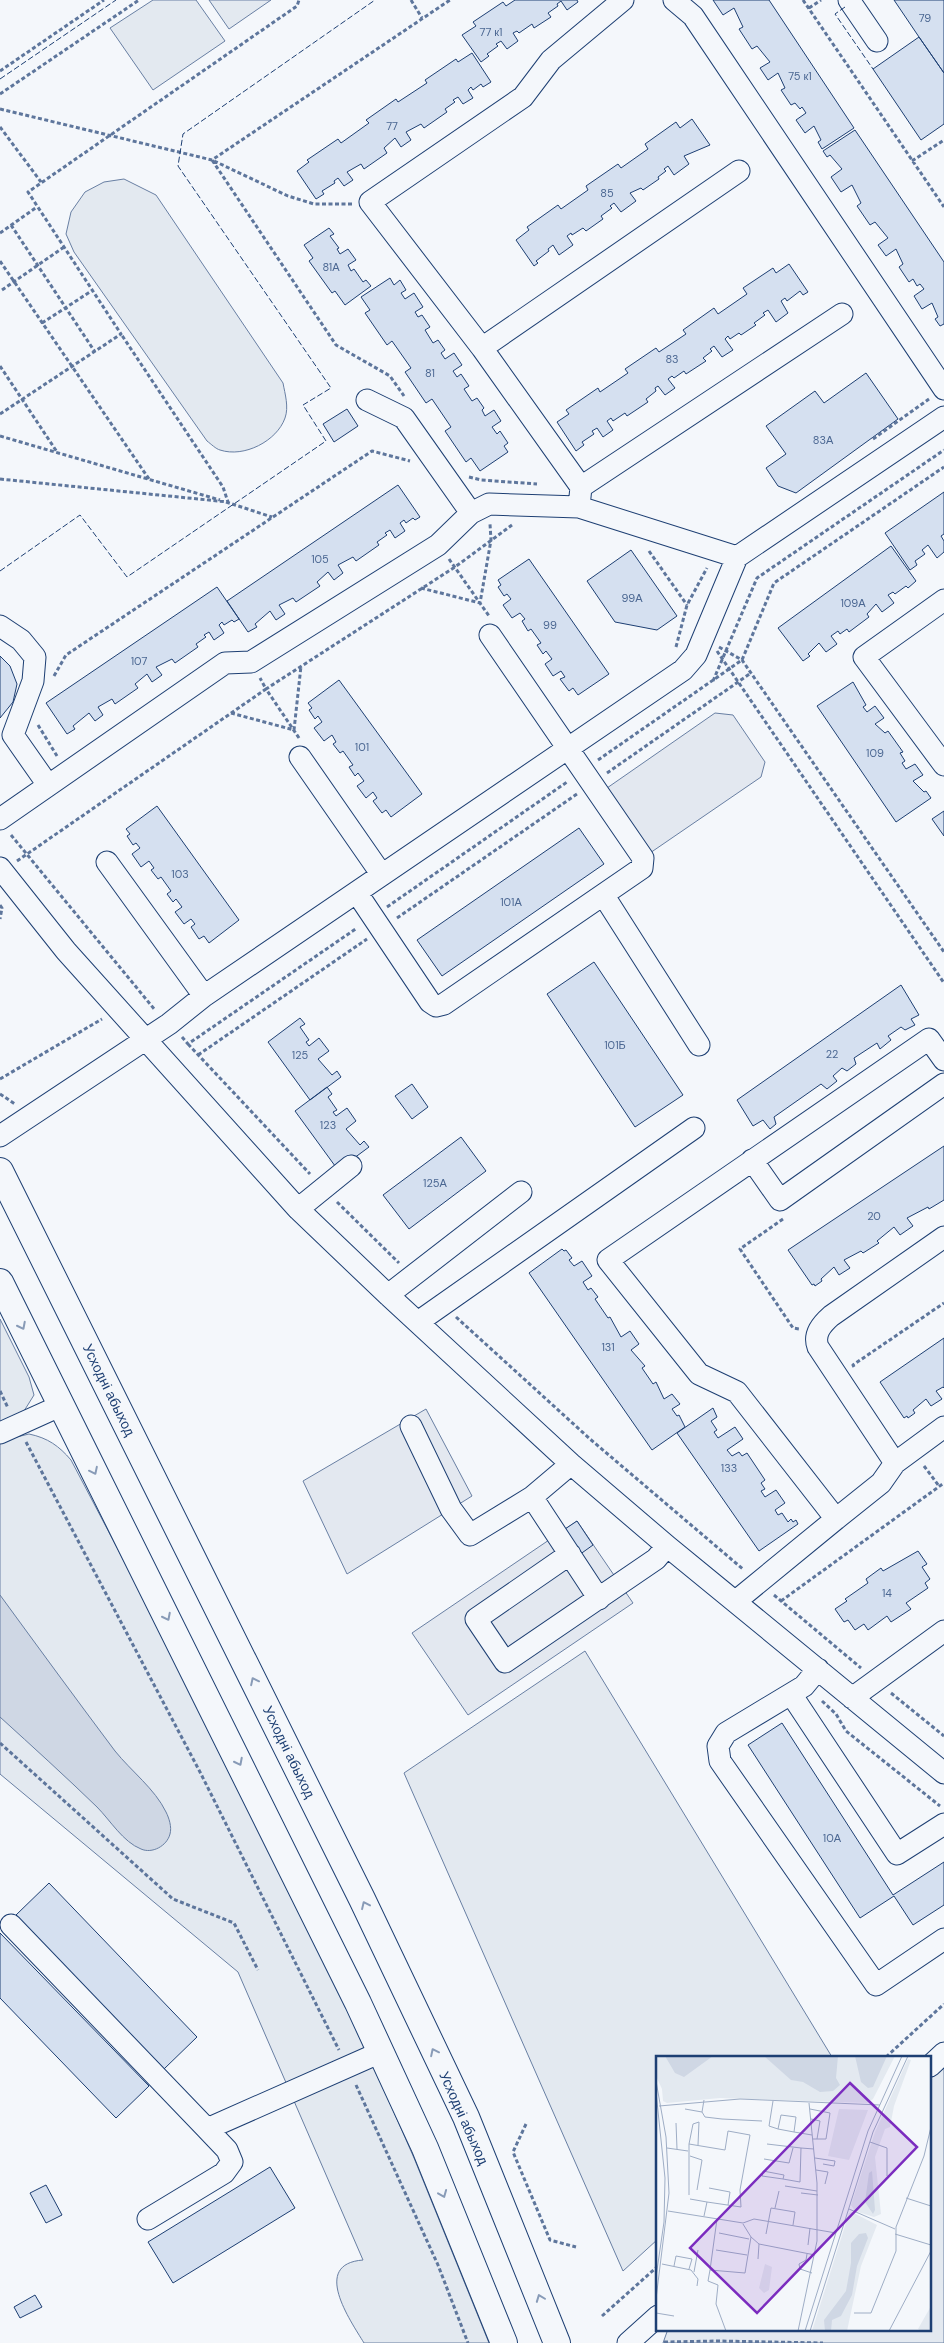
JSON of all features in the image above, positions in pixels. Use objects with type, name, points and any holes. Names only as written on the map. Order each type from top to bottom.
[{"type":"main road","name":"Усходні абыход","points":[[0,1172],[362,1899],[466,2117],[557,2343]]},
{"type":"main road","points":[[0,1282],[319,1920],[425,2148],[504,2343]]},
{"type":"street","points":[[623,0],[551,60],[523,97],[370,202],[482,348],[580,497],[632,526],[737,557]]},
{"type":"street","points":[[674,0],[693,16],[944,389]]},
{"type":"street","points":[[849,0],[877,41]]},
{"type":"street","points":[[482,348],[739,171]]},
{"type":"street","points":[[5,825],[45,780],[224,663],[251,662],[438,545],[480,508],[538,506],[580,497],[842,314]]},
{"type":"street","points":[[367,400],[404,418],[440,469],[480,508]]},
{"type":"street","points":[[0,1136],[146,1039],[204,996],[683,670],[693,660],[737,557],[944,417]]},
{"type":"street","points":[[944,600],[864,657],[944,765]]},
{"type":"street","points":[[0,626],[21,640],[35,658],[33,681],[13,735],[45,780]]},
{"type":"street","points":[[357,892],[430,1002],[436,1006],[444,1004],[640,871],[643,865],[643,858],[592,774],[568,748],[490,635]]},
{"type":"street","points":[[300,757],[382,876]]},
{"type":"street","points":[[107,862],[204,996]]},
{"type":"street","points":[[5,867],[66,951],[298,1209],[571,1464],[667,1546],[944,1773]]},
{"type":"street","points":[[604,896],[699,1045]]},
{"type":"street","points":[[836,1518],[737,1392],[699,1374],[608,1260],[929,1039],[944,1060]]},
{"type":"street","points":[[752,1160],[780,1200],[944,1084]]},
{"type":"street","points":[[418,1322],[694,1128]]},
{"type":"street","points":[[298,1209],[351,1166]]},
{"type":"street","points":[[388,1295],[521,1192]]},
{"type":"street","points":[[895,1463],[818,1347],[818,1333],[821,1326],[832,1316],[944,1237]]},
{"type":"street","points":[[0,1433],[62,1405]]},
{"type":"street","points":[[411,1426],[451,1509],[470,1535],[532,1497],[571,1464]]},
{"type":"street","points":[[736,1601],[757,1581],[881,1482],[895,1463],[944,1427]]},
{"type":"street","points":[[532,1497],[599,1599]]},
{"type":"street","points":[[570,1554],[476,1619],[505,1662],[656,1559],[667,1546]]},
{"type":"street","points":[[852,1698],[944,1631]]},
{"type":"street","points":[[818,1669],[798,1690],[726,1733],[718,1746],[720,1761],[876,1985],[944,1939]]},
{"type":"street","points":[[798,1690],[897,1854],[944,1824]]},
{"type":"street","points":[[11,1925],[227,2150],[232,2162],[224,2173],[148,2220]]},
{"type":"street","points":[[207,2129],[381,2052]]},
{"type":"street","points":[[932,2064],[944,2054]]},
{"type":"street","points":[[628,2343],[656,2318]]},
{"type":"path","points":[[0,71],[104,0]]},
{"type":"path","points":[[0,94],[138,0]]},
{"type":"path","points":[[228,502],[223,487],[28,192],[297,6],[299,0]]},
{"type":"path","points":[[410,0],[422,18]]},
{"type":"path","points":[[212,160],[450,0]]},
{"type":"path","points":[[803,0],[944,208]]},
{"type":"path","points":[[809,8],[821,0]]},
{"type":"path","points":[[0,109],[212,160],[288,196],[314,204],[370,202]]},
{"type":"path","points":[[0,127],[41,182]]},
{"type":"path","points":[[912,161],[944,140]]},
{"type":"path","points":[[212,160],[336,345],[390,376],[407,401]]},
{"type":"path","points":[[0,232],[37,206]]},
{"type":"path","points":[[10,225],[94,352]]},
{"type":"path","points":[[2,290],[64,247]]},
{"type":"path","points":[[0,261],[149,479]]},
{"type":"path","points":[[42,323],[93,290]]},
{"type":"path","points":[[0,414],[121,334]]},
{"type":"path","points":[[0,366],[57,452]]},
{"type":"path","points":[[0,436],[228,502],[272,517]]},
{"type":"path","points":[[712,681],[757,578],[944,450]]},
{"type":"path","points":[[52,680],[66,655],[372,451],[481,480],[541,484]]},
{"type":"path","points":[[394,920],[592,774],[742,660],[774,583],[944,467]]},
{"type":"path","points":[[0,479],[228,502]]},
{"type":"path","points":[[421,588],[480,603],[491,540],[480,508],[481,480]]},
{"type":"path","points":[[5,867],[230,713],[421,588],[538,506]]},
{"type":"path","points":[[632,526],[687,605]]},
{"type":"path","points":[[675,651],[687,605],[702,573]]},
{"type":"path","points":[[715,648],[944,983]]},
{"type":"path","points":[[726,651],[742,660],[944,952]]},
{"type":"path","points":[[251,662],[266,689]]},
{"type":"path","points":[[230,713],[294,730],[301,666]]},
{"type":"path","points":[[592,774],[751,673]]},
{"type":"path","points":[[32,717],[60,759],[45,780]]},
{"type":"path","points":[[387,908],[569,781]]},
{"type":"path","points":[[5,825],[25,854],[158,1013]]},
{"type":"path","points":[[0,905],[2,908],[0,919]]},
{"type":"path","points":[[188,1044],[364,922]]},
{"type":"path","points":[[198,1055],[373,935]]},
{"type":"path","points":[[0,1079],[109,1015]]},
{"type":"path","points":[[181,1036],[324,1189],[413,1277]]},
{"type":"path","points":[[789,1215],[740,1249],[793,1328],[818,1333]]},
{"type":"path","points":[[857,1373],[853,1365],[944,1303]]},
{"type":"path","points":[[443,1305],[590,1439],[876,1681],[944,1736]]},
{"type":"path","points":[[0,1391],[8,1409]]},
{"type":"path","points":[[21,1434],[200,1772],[348,2067],[438,2265],[468,2343]]},
{"type":"path","points":[[912,1449],[939,1486]]},
{"type":"path","points":[[781,1601],[944,1483]]},
{"type":"path","points":[[798,1690],[836,1714],[846,1731],[944,1809]]},
{"type":"path","points":[[0,1743],[173,1899],[234,1923],[258,1970]]},
{"type":"path","points":[[887,2056],[944,2004]]},
{"type":"path","points":[[526,2124],[514,2152],[550,2240],[576,2247]]},
{"type":"path","points":[[602,2316],[656,2268]]},
{"type":"path","points":[[664,2342],[823,2343]]},
{"type":"shaded area","points":[[153,0],[196,0],[225,41],[153,90],[110,28]]},
{"type":"shaded area","points":[[209,0],[271,0],[229,29]]},
{"type":"shaded area","points":[[124,179],[156,195],[283,383],[287,405],[285,418],[275,434],[258,446],[239,452],[229,452],[215,448],[207,441],[74,252],[66,234],[71,212],[85,192],[104,182]]},
{"type":"shaded area","points":[[715,713],[733,715],[765,762],[761,777],[650,853],[607,788]]},
{"type":"shaded area","points":[[0,1319],[29,1377],[34,1395],[24,1411],[0,1423]]},
{"type":"shaded area","points":[[426,1409],[472,1496],[347,1574],[303,1481]]},
{"type":"shaded area","points":[[29,1434],[53,1443],[71,1460],[217,1738],[326,1957],[414,2158],[489,2343],[364,2343],[344,2308],[337,2282],[339,2271],[348,2264],[363,2260],[238,1972],[0,1774],[0,1441]]},
{"type":"shaded area","points":[[577,1521],[633,1603],[468,1715],[412,1633]]},
{"type":"shaded area","points":[[0,1595],[115,1751],[156,1796],[166,1812],[171,1831],[166,1842],[158,1848],[145,1850],[134,1846],[97,1807],[0,1717]]},
{"type":"shaded area","points":[[585,1651],[831,2056],[656,2056],[656,2241],[623,2271],[404,1773]]},
{"type":"shaded area","points":[[944,2067],[944,2343],[663,2343],[668,2330],[932,2330],[932,2077]]},
{"type":"building","points":[[515,0],[577,0],[578,2],[567,10],[561,1],[557,4],[558,6],[548,13],[551,17],[534,28],[532,24],[519,33],[517,31],[513,33],[518,41],[507,49],[501,41],[496,44],[498,46],[487,54],[489,56],[481,62],[462,35],[476,26],[473,22],[503,2],[506,6]]},
{"type":"building","points":[[713,0],[769,0],[854,128],[822,149],[818,142],[821,140],[814,126],[805,133],[796,120],[806,113],[802,107],[800,109],[795,103],[791,105],[781,90],[785,88],[778,73],[768,80],[760,68],[770,62],[757,46],[752,49],[739,29],[743,27],[734,8],[723,15]]},
{"type":"building","points":[[894,0],[944,0],[944,73],[919,37]]},
{"type":"building","points":[[919,37],[944,73],[944,124],[921,140],[873,69]]},
{"type":"building","points":[[472,53],[491,82],[483,87],[481,84],[473,90],[471,87],[468,90],[473,98],[463,104],[458,97],[453,100],[455,102],[445,109],[447,112],[424,128],[421,124],[406,132],[411,140],[401,147],[395,138],[384,148],[387,153],[364,169],[361,164],[347,172],[353,180],[344,186],[338,178],[334,181],[335,183],[322,191],[324,194],[316,199],[297,171],[309,162],[307,160],[338,139],[341,143],[369,123],[366,120],[396,99],[398,102],[427,83],[425,80],[456,59],[458,62]]},
{"type":"building","points":[[692,119],[710,145],[684,156],[689,164],[674,175],[668,166],[664,169],[666,171],[658,177],[659,179],[643,190],[641,188],[630,193],[636,201],[621,212],[614,203],[610,206],[612,208],[601,216],[603,219],[586,231],[583,228],[567,236],[573,245],[559,255],[553,245],[548,249],[549,251],[536,261],[538,263],[534,266],[516,240],[529,230],[527,227],[558,205],[561,209],[588,190],[586,186],[618,164],[621,168],[648,149],[645,144],[676,122],[680,128]]},
{"type":"building","points":[[855,130],[944,262],[944,324],[940,326],[935,319],[938,317],[932,303],[922,309],[914,296],[924,289],[920,284],[917,286],[913,279],[909,282],[899,267],[903,264],[896,249],[886,256],[878,245],[888,238],[875,222],[870,225],[857,206],[861,203],[852,185],[841,192],[831,177],[842,169],[830,155],[827,157],[823,151]]},
{"type":"building","points":[[329,228],[334,234],[330,236],[339,248],[337,249],[340,254],[348,249],[356,260],[348,265],[351,271],[354,269],[363,282],[366,280],[371,286],[345,305],[335,291],[332,293],[309,261],[313,258],[304,245]]},
{"type":"building","points":[[789,264],[808,292],[803,295],[800,291],[787,301],[785,298],[781,301],[788,313],[776,322],[768,310],[763,313],[765,315],[754,323],[756,325],[741,335],[739,333],[730,339],[728,336],[725,339],[733,350],[722,357],[714,346],[710,349],[712,351],[703,358],[706,361],[686,374],[684,371],[674,378],[672,376],[668,379],[675,388],[665,395],[658,386],[655,388],[656,391],[646,399],[648,402],[627,416],[625,413],[613,421],[611,418],[607,421],[613,430],[603,437],[597,428],[592,431],[594,434],[582,442],[584,445],[576,451],[557,422],[569,414],[566,410],[598,388],[600,392],[628,373],[625,369],[656,348],[659,352],[686,334],[683,330],[714,308],[718,314],[747,294],[743,288],[773,268],[776,273]]},
{"type":"building","points":[[390,278],[394,285],[400,280],[406,290],[401,293],[405,299],[414,293],[423,307],[415,312],[418,317],[422,315],[430,327],[425,330],[433,343],[438,340],[445,350],[441,353],[445,359],[454,353],[462,365],[453,371],[457,377],[461,374],[469,386],[464,389],[472,401],[477,398],[484,408],[482,410],[485,416],[494,410],[501,421],[492,427],[497,434],[500,431],[508,443],[504,446],[508,452],[480,471],[471,458],[466,462],[445,431],[451,427],[432,399],[426,403],[405,372],[411,368],[392,341],[387,345],[365,313],[370,310],[361,297]]},
{"type":"building","points":[[866,373],[898,419],[796,493],[778,486],[766,468],[786,454],[766,426],[815,391],[824,403]]},
{"type":"building","points":[[347,409],[358,426],[334,442],[323,424]]},
{"type":"building","points":[[398,485],[420,517],[415,520],[413,518],[406,523],[404,520],[400,523],[405,531],[395,538],[390,530],[385,533],[387,535],[377,542],[379,545],[356,561],[353,557],[338,565],[343,573],[334,580],[328,572],[317,582],[320,586],[296,602],[293,598],[279,605],[285,614],[276,620],[270,611],[255,624],[257,627],[248,632],[227,601]]},
{"type":"building","points":[[944,492],[944,534],[941,536],[944,541],[944,552],[937,558],[928,545],[922,550],[925,554],[915,561],[917,565],[910,570],[885,533]]},
{"type":"building","points":[[891,546],[916,581],[908,588],[906,586],[895,594],[893,592],[888,595],[894,603],[882,612],[876,604],[867,614],[869,617],[849,632],[847,629],[840,634],[838,631],[831,636],[837,644],[826,652],[819,643],[808,654],[810,656],[803,661],[778,628]]},
{"type":"building","points":[[631,550],[677,616],[657,630],[615,622],[587,581]]},
{"type":"building","points":[[529,559],[609,674],[578,695],[573,688],[569,691],[560,679],[565,677],[561,671],[553,676],[545,664],[552,659],[546,651],[543,654],[537,645],[541,643],[531,629],[528,631],[522,621],[525,619],[520,613],[512,618],[503,605],[511,599],[507,594],[504,596],[498,587],[501,585],[498,580]]},
{"type":"building","points":[[217,587],[239,619],[234,622],[232,620],[224,625],[222,622],[219,625],[224,633],[214,640],[209,632],[204,635],[206,637],[196,644],[198,647],[175,663],[172,659],[156,667],[162,675],[152,682],[147,674],[135,684],[138,688],[115,704],[112,699],[98,707],[103,715],[95,721],[89,713],[73,726],[75,729],[67,734],[46,703]]},
{"type":"building","points":[[0,656],[10,666],[17,684],[13,702],[0,718]]},
{"type":"building","points":[[339,680],[422,794],[391,817],[386,810],[382,813],[373,801],[377,798],[373,792],[366,798],[357,786],[364,781],[358,773],[355,776],[349,767],[353,765],[343,751],[340,753],[333,744],[336,742],[332,735],[324,741],[314,728],[322,722],[318,716],[315,719],[309,710],[312,708],[308,703]]},
{"type":"building","points":[[853,682],[866,705],[863,707],[867,712],[875,706],[884,718],[875,724],[885,733],[888,731],[903,752],[900,753],[905,761],[902,763],[906,769],[915,764],[923,775],[913,781],[924,792],[926,791],[931,798],[896,822],[817,706]]},
{"type":"building","points":[[157,806],[239,920],[209,943],[204,936],[199,939],[191,927],[195,924],[191,919],[184,924],[175,912],[182,907],[176,899],[173,902],[167,894],[171,891],[161,877],[158,879],[151,870],[154,868],[149,861],[141,867],[132,854],[140,848],[136,843],[133,845],[127,836],[130,834],[126,829]]},
{"type":"building","points":[[944,811],[944,836],[932,819]]},
{"type":"building","points":[[579,828],[604,864],[442,976],[417,940]]},
{"type":"building","points":[[594,962],[683,1095],[635,1127],[547,994]]},
{"type":"building","points":[[901,985],[919,1015],[911,1019],[915,1025],[905,1030],[901,1027],[888,1036],[891,1040],[880,1049],[877,1043],[854,1058],[856,1064],[847,1071],[842,1068],[833,1076],[837,1081],[827,1089],[821,1084],[774,1117],[776,1124],[770,1129],[763,1120],[753,1126],[737,1100]]},
{"type":"building","points":[[300,1018],[305,1024],[300,1027],[309,1040],[306,1042],[309,1046],[319,1038],[329,1051],[318,1059],[332,1075],[337,1071],[341,1077],[310,1100],[268,1042]]},
{"type":"building","points":[[412,1084],[428,1107],[412,1119],[395,1096]]},
{"type":"building","points":[[327,1087],[332,1094],[328,1097],[337,1110],[333,1112],[336,1116],[347,1108],[356,1121],[346,1129],[360,1145],[364,1141],[369,1147],[338,1170],[295,1111]]},
{"type":"building","points":[[461,1137],[486,1171],[409,1229],[383,1195]]},
{"type":"building","points":[[944,1146],[944,1200],[929,1209],[928,1207],[907,1218],[913,1226],[900,1235],[894,1227],[877,1241],[879,1243],[863,1253],[861,1251],[844,1260],[850,1268],[839,1275],[834,1267],[821,1279],[822,1281],[815,1286],[814,1284],[812,1285],[788,1250]]},
{"type":"building","points":[[562,1249],[566,1250],[572,1258],[569,1260],[574,1266],[582,1261],[592,1276],[583,1282],[588,1290],[591,1288],[598,1297],[595,1299],[608,1318],[610,1317],[621,1337],[630,1331],[639,1344],[631,1350],[645,1366],[642,1368],[653,1384],[656,1382],[664,1399],[672,1394],[680,1404],[672,1409],[677,1416],[679,1415],[685,1427],[652,1450],[529,1273]]},
{"type":"building","points":[[944,1338],[944,1388],[936,1391],[942,1399],[931,1406],[926,1399],[913,1410],[915,1413],[908,1418],[907,1416],[904,1418],[880,1382]]},
{"type":"building","points":[[713,1408],[717,1417],[711,1421],[717,1430],[714,1432],[718,1438],[735,1427],[743,1439],[727,1450],[732,1456],[739,1452],[742,1456],[747,1453],[765,1480],[761,1483],[765,1489],[761,1491],[765,1497],[776,1490],[785,1503],[775,1510],[778,1515],[782,1513],[788,1522],[791,1519],[793,1522],[796,1520],[798,1524],[759,1551],[677,1433]]},
{"type":"building","points":[[577,1521],[593,1545],[579,1555],[562,1531]]},
{"type":"building","points":[[918,1551],[927,1564],[922,1567],[930,1579],[925,1583],[928,1588],[906,1603],[911,1609],[891,1622],[887,1616],[868,1630],[864,1624],[855,1630],[848,1620],[844,1622],[835,1609],[847,1601],[845,1599],[868,1583],[866,1579],[881,1568],[883,1571]]},
{"type":"building","points":[[782,1723],[893,1895],[944,1862],[944,1905],[913,1925],[894,1896],[860,1918],[748,1745]]},
{"type":"building","points":[[49,1883],[197,2037],[164,2069],[16,1915]]},
{"type":"building","points":[[0,1933],[149,2086],[116,2118],[0,1998]]},
{"type":"building","points":[[270,2167],[295,2208],[173,2283],[148,2242]]},
{"type":"building","points":[[46,2185],[62,2215],[46,2223],[30,2193]]},
{"type":"building","points":[[35,2295],[42,2307],[20,2318],[14,2307]]},
{"type":"fence","points":[[0,79],[116,0]]},
{"type":"fence","points":[[0,571],[80,515],[127,577],[326,441],[303,405],[331,388],[178,166],[183,134],[375,0]]},
{"type":"fence","points":[[845,7],[835,14],[873,69]]}]
